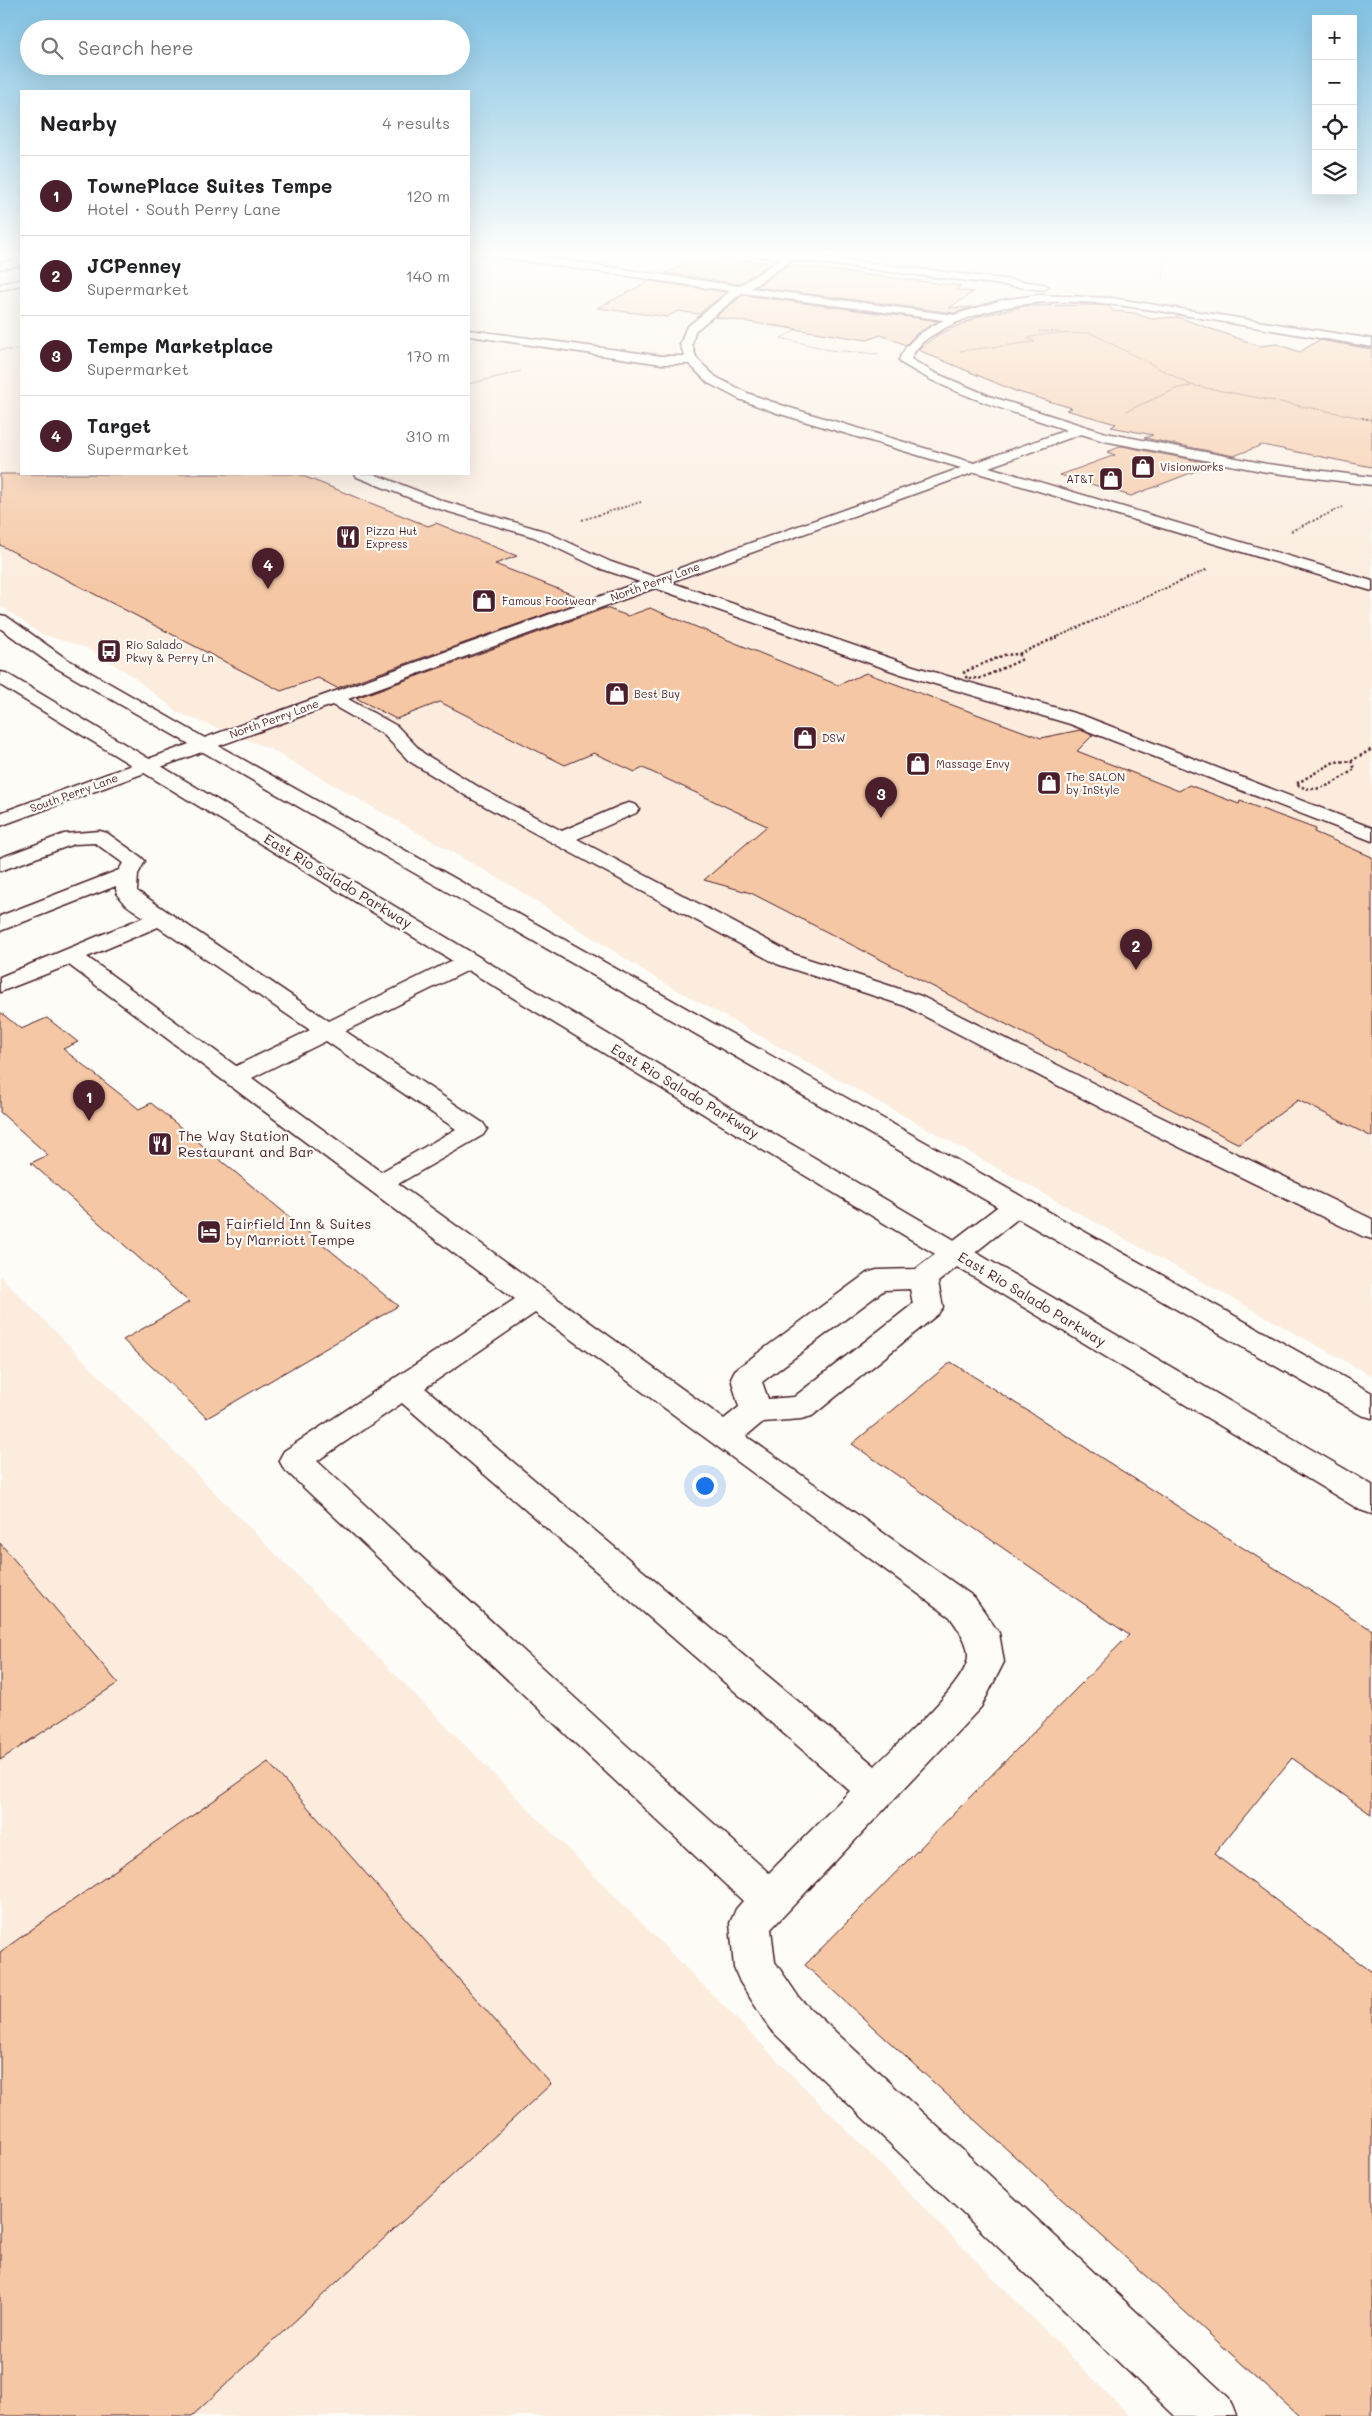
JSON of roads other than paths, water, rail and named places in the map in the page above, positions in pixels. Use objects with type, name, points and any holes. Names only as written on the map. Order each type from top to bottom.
[{"type":"main road","points":[[696,364],[712,380],[743,396],[782,410],[1372,586]]},
{"type":"main road","points":[[911,364],[931,376],[967,392],[1079,430],[1165,450],[1267,468],[1372,481]]},
{"type":"main road","name":"North Perry Lane","points":[[148,766],[656,581],[1079,430]]},
{"type":"main road","points":[[365,475],[438,504],[539,534],[605,565],[656,581],[907,670],[1077,720],[1372,834]]},
{"type":"main road","points":[[0,620],[59,662],[203,745],[1372,1407]]},
{"type":"main road","name":"East Rio Salado Parkway","points":[[0,677],[1372,1502]]},
{"type":"main road","points":[[333,698],[390,730],[401,743],[424,762],[475,792],[785,959],[914,1000],[1136,1116],[1372,1230]]},
{"type":"main road","name":"South Perry Lane","points":[[0,820],[148,766]]},
{"type":"main road","points":[[561,839],[629,809]]},
{"type":"main road","points":[[0,865],[71,838],[100,837],[134,861],[127,874],[126,893],[160,918],[474,1129],[380,1184]]},
{"type":"main road","points":[[0,924],[127,874]]},
{"type":"main road","points":[[0,984],[160,918]]},
{"type":"main road","points":[[71,956],[535,1299],[962,1607],[981,1633],[986,1662],[968,1696],[770,1900],[750,1923],[755,1968],[785,2014],[1211,2416]]},
{"type":"main road","points":[[234,1077],[469,960]]},
{"type":"main road","points":[[756,1411],[746,1378],[877,1280],[923,1279],[1015,1206]]},
{"type":"main road","points":[[724,1436],[756,1411],[801,1408],[928,1307],[923,1279]]},
{"type":"main road","points":[[535,1299],[295,1460],[613,1757],[770,1900]]},
{"type":"main road","points":[[403,1387],[877,1790]]},
{"type":"place","name":"Visionworks","points":[[1143,467]]},
{"type":"place","name":"AT&T","points":[[1111,479]]},
{"type":"place","name":"Pizza Hut Express","points":[[348,537]]},
{"type":"place","name":"Target","points":[[268,589]]},
{"type":"place","name":"Famous Footwear","points":[[484,601]]},
{"type":"place","name":"Rio Salado Pkwy & Perry Ln","points":[[109,651]]},
{"type":"place","name":"Best Buy","points":[[617,694]]},
{"type":"place","name":"DSW","points":[[805,738]]},
{"type":"place","name":"Massage Envy","points":[[918,764]]},
{"type":"place","name":"The SALON by InStyle","points":[[1049,783]]},
{"type":"place","name":"Tempe Marketplace","points":[[881,818]]},
{"type":"place","name":"JCPenney","points":[[1136,970]]},
{"type":"place","name":"TownePlace Suites Tempe","points":[[89,1121]]},
{"type":"place","name":"The Way Station Restaurant and Bar","points":[[160,1144]]},
{"type":"place","name":"Fairfield Inn & Suites by Marriott Tempe","points":[[209,1232]]}]
